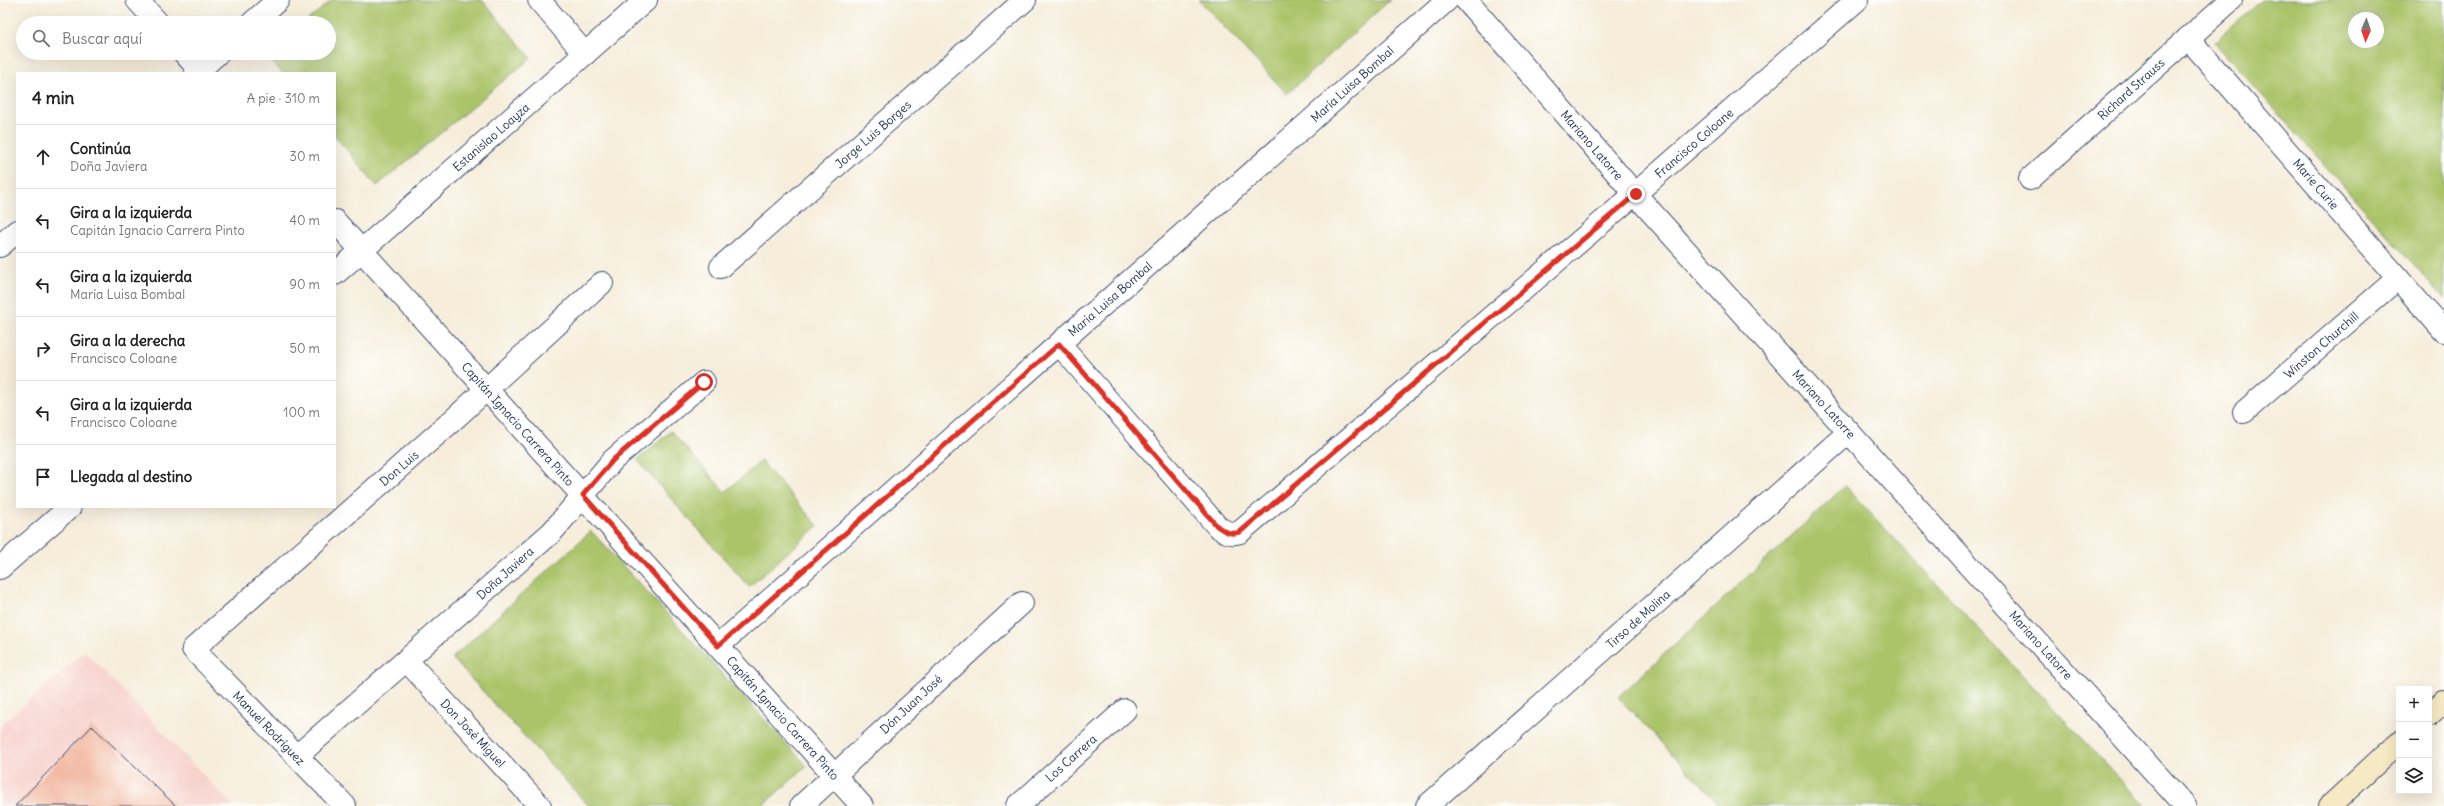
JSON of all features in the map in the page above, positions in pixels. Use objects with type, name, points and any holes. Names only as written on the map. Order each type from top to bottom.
[{"type":"main road","points":[[2432,711],[2444,701]]},
{"type":"main road","points":[[2330,806],[2396,745]]},
{"type":"street","points":[[137,0],[152,16]]},
{"type":"street","points":[[260,16],[278,0]]},
{"type":"street","points":[[539,0],[585,54]]},
{"type":"street","name":"Estanislao Loayza","points":[[336,273],[646,0]]},
{"type":"street","name":"Jorge Luis Borges","points":[[721,267],[1025,0]]},
{"type":"street","name":"María Luisa Bombal","points":[[718,646],[1447,0]]},
{"type":"street","name":"Mariano Latorre","points":[[1466,0],[1636,194],[2185,806]]},
{"type":"street","name":"Francisco Coloane","points":[[1059,344],[1217,526],[1224,532],[1234,534],[1240,532],[1636,194],[1856,0]]},
{"type":"street","name":"Richard Strauss","points":[[2030,179],[2231,0]]},
{"type":"street","name":"Marie Curie","points":[[2188,38],[2444,331]]},
{"type":"street","points":[[190,60],[199,72],[211,60]]},
{"type":"street","name":"Capitán Ignacio Carrera Pinto","points":[[336,222],[862,806]]},
{"type":"street","points":[[0,246],[16,232]]},
{"type":"street","name":"Winston Churchill","points":[[2244,412],[2398,278]]},
{"type":"street","name":"Don Luis","points":[[193,649],[487,390],[602,283]]},
{"type":"street","name":"Doña Javiera","points":[[297,756],[407,661],[552,532],[613,460],[704,382]]},
{"type":"street","name":"Tirso de Molina","points":[[1427,806],[1849,432]]},
{"type":"street","points":[[0,568],[69,508]]},
{"type":"street","name":"Dón Juan José","points":[[801,806],[1022,603]]},
{"type":"street","name":"Manuel Rodríguez","points":[[193,649],[345,806]]},
{"type":"street","name":"Don José Miguel","points":[[407,661],[540,806]]},
{"type":"street","name":"Los Carrera","points":[[1018,806],[1125,710]]},
{"type":"shaded area","points":[[85,651],[233,806],[0,806],[0,726]]},
{"type":"green space","points":[[332,0],[482,0],[531,58],[377,186],[336,137],[336,72],[281,72],[271,60],[336,60],[336,16],[313,16]]},
{"type":"green space","points":[[1199,0],[1390,0],[1287,94]]},
{"type":"green space","points":[[2261,0],[2444,0],[2444,298],[2214,42]]},
{"type":"green space","points":[[671,431],[725,492],[761,461],[818,526],[749,587],[637,460]]},
{"type":"green space","points":[[1845,486],[2145,806],[1721,806],[1618,697]]},
{"type":"green space","points":[[591,531],[807,766],[762,806],[589,806],[452,658]]},
{"type":"building","points":[[92,726],[176,806],[15,806]]},
{"type":"route","points":[[704,382],[613,460],[583,495],[718,646],[1059,344],[1217,526],[1224,532],[1234,534],[1240,532],[1636,194]]}]
